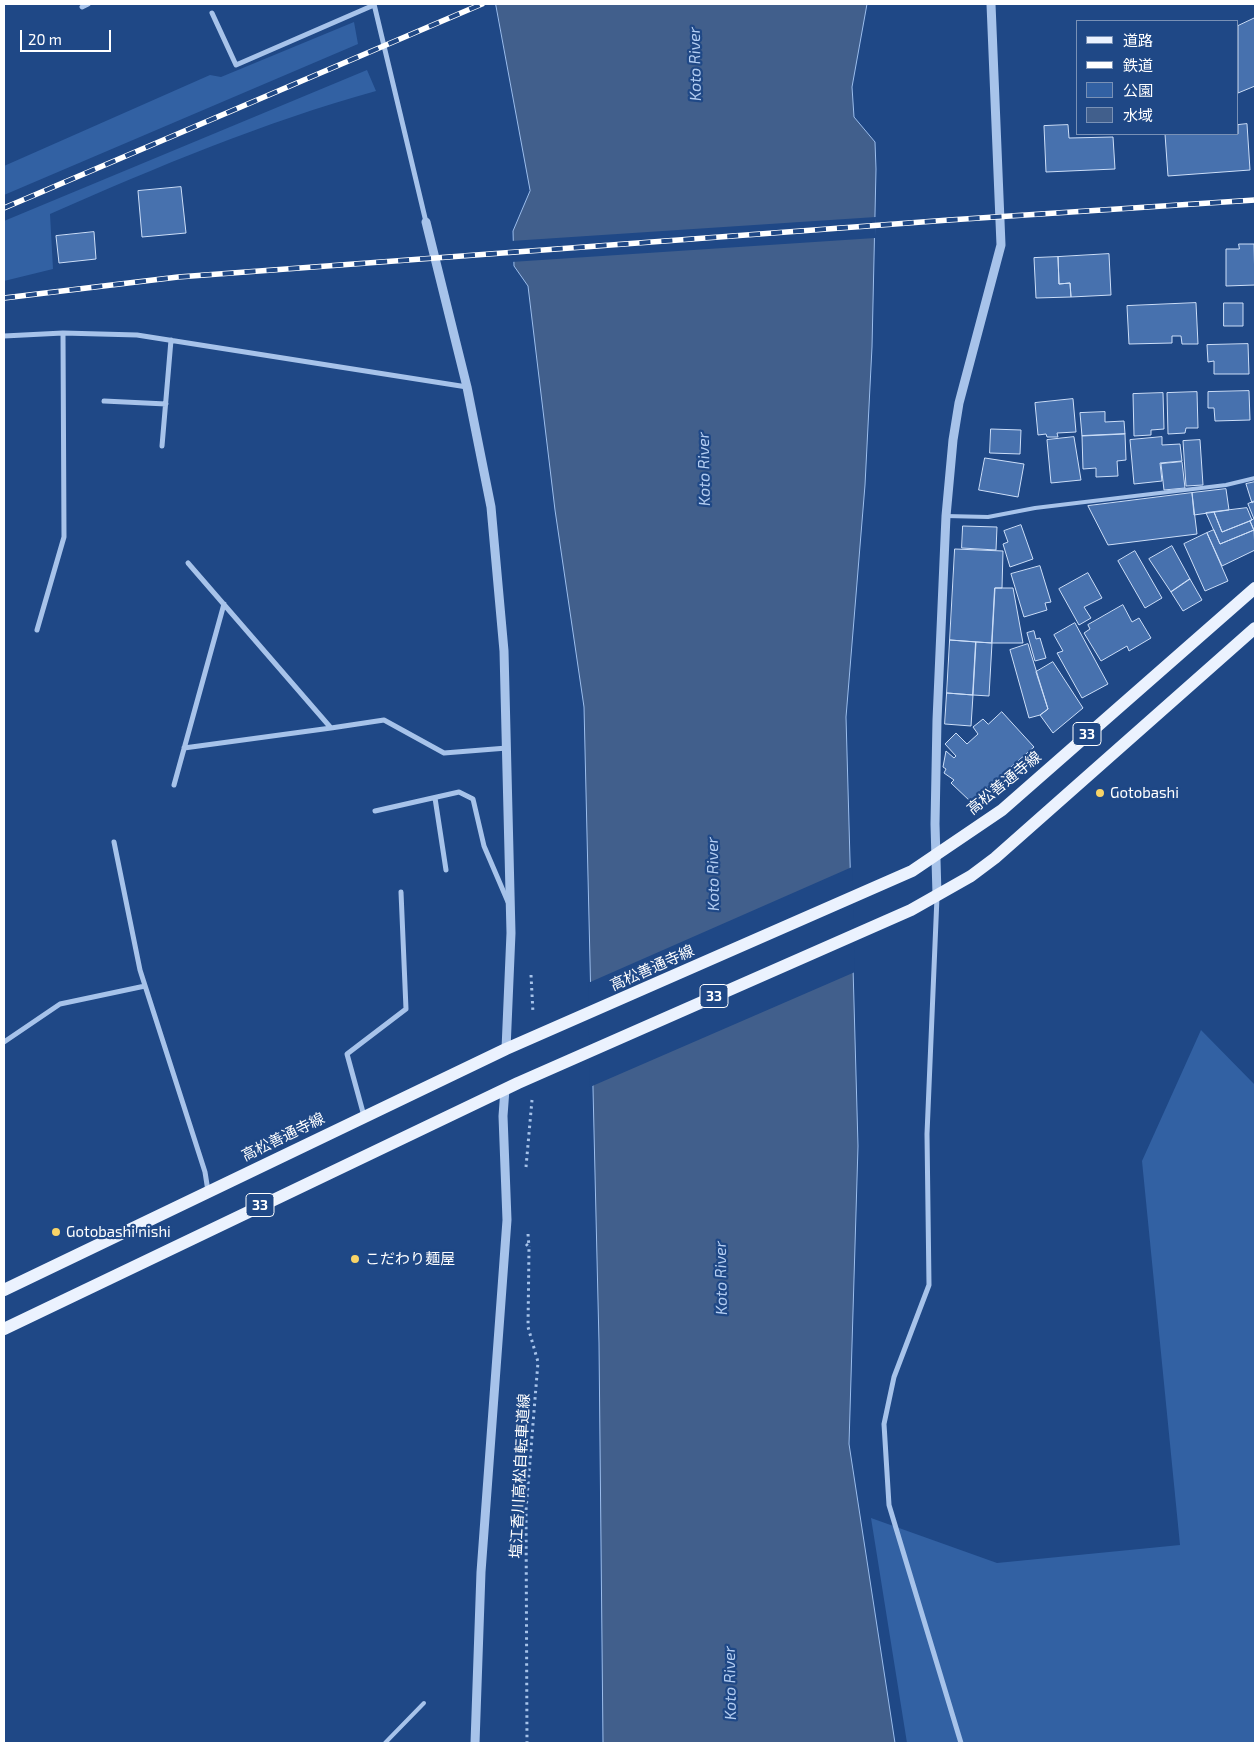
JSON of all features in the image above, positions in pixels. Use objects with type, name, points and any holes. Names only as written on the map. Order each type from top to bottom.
[{"type":"main road","name":"高松善通寺線","points":[[4,1290],[506,1049],[912,871],[1002,810],[1255,588]]},
{"type":"main road","name":"33","points":[[4,1329],[505,1089],[911,910],[971,876],[995,858],[1255,628]]},
{"type":"street","points":[[82,7],[88,4]]},
{"type":"street","points":[[212,13],[236,65],[374,4],[467,386],[491,507],[504,651],[510,908],[506,1049]]},
{"type":"street","points":[[962,1743],[889,1505],[884,1424],[894,1377],[929,1285],[927,1134],[930,1022],[937,895],[938,720],[946,516],[959,403],[1001,245],[991,4]]},
{"type":"street","points":[[4,336],[63,333],[137,335],[467,386]]},
{"type":"street","points":[[37,630],[64,537],[63,333]]},
{"type":"street","points":[[162,446],[172,340]]},
{"type":"street","points":[[104,401],[166,404]]},
{"type":"street","points":[[188,563],[332,728]]},
{"type":"street","points":[[174,785],[224,604]]},
{"type":"street","points":[[184,748],[384,720],[444,754],[506,748]]},
{"type":"street","points":[[375,811],[459,792],[473,799],[484,846],[510,908]]},
{"type":"street","points":[[435,798],[446,870]]},
{"type":"street","points":[[114,842],[145,986],[205,1172],[208,1191]]},
{"type":"street","points":[[364,1116],[347,1054],[406,1009],[401,892]]},
{"type":"street","points":[[4,1042],[60,1004],[145,986]]},
{"type":"street","points":[[475,1743],[481,1572],[507,1220],[503,1116],[505,1089]]},
{"type":"lane","points":[[946,516],[988,517],[1045,506],[1226,485],[1255,478]]},
{"type":"lane","points":[[385,1743],[424,1703]]},
{"type":"path","name":"塩江香川高松自転車道線","points":[[507,1220],[529,1247],[528,1327],[538,1362],[526,1510],[527,1743]]},
{"type":"green space","points":[[354,22],[358,44],[4,195],[4,166],[210,75],[221,77]]},
{"type":"green space","points":[[367,70],[376,91],[334,103],[211,146],[50,214],[53,269],[4,281],[4,221]]},
{"type":"green space","points":[[1201,1030],[1255,1085],[1255,1743],[907,1743],[871,1518],[997,1563],[1180,1545],[1142,1161]]},
{"type":"water","name":"Koto River","points":[[496,4],[867,4],[852,87],[854,117],[875,142],[876,169],[872,347],[865,485],[846,717],[858,1146],[849,1444],[895,1743],[603,1743],[599,1343],[584,707],[555,510],[528,286],[514,266],[513,231],[530,191]]},
{"type":"pier","points":[[876,217],[875,238],[511,262],[511,241]]},
{"type":"pier","points":[[852,867],[855,972],[590,1087],[588,983]]},
{"type":"building","points":[[1255,18],[1255,86],[1239,93],[1239,26]]},
{"type":"building","points":[[1247,124],[1250,170],[1168,176],[1165,135],[1239,135],[1239,125]]},
{"type":"building","points":[[1068,125],[1069,138],[1113,137],[1115,169],[1046,172],[1044,126]]},
{"type":"building","points":[[181,187],[186,233],[142,237],[138,191]]},
{"type":"building","points":[[94,232],[96,259],[59,263],[56,236]]},
{"type":"building","points":[[1239,244],[1254,244],[1255,285],[1226,286],[1226,249],[1239,249]]},
{"type":"building","points":[[1109,254],[1111,295],[1071,297],[1070,283],[1059,284],[1058,257]]},
{"type":"building","points":[[1058,257],[1059,284],[1070,283],[1071,297],[1036,298],[1034,258]]},
{"type":"building","points":[[1196,303],[1198,344],[1182,344],[1181,336],[1172,336],[1172,343],[1129,344],[1127,306]]},
{"type":"building","points":[[1224,303],[1243,303],[1243,326],[1224,326]]},
{"type":"building","points":[[1248,344],[1249,374],[1214,374],[1214,361],[1208,362],[1207,345]]},
{"type":"building","points":[[1249,391],[1250,420],[1215,421],[1214,408],[1208,408],[1208,392]]},
{"type":"building","points":[[1197,392],[1198,428],[1186,428],[1185,433],[1168,434],[1167,393]]},
{"type":"building","points":[[1163,393],[1164,429],[1151,430],[1151,435],[1134,436],[1133,394]]},
{"type":"building","points":[[1073,399],[1076,432],[1057,433],[1058,437],[1047,437],[1046,434],[1038,435],[1035,403]]},
{"type":"building","points":[[1105,412],[1105,422],[1124,421],[1125,434],[1082,436],[1080,413]]},
{"type":"building","points":[[991,429],[1021,430],[1020,454],[990,453]]},
{"type":"building","points":[[1125,434],[1126,460],[1117,461],[1118,476],[1096,477],[1096,468],[1083,469],[1082,436]]},
{"type":"building","points":[[1074,437],[1081,480],[1051,483],[1047,440]]},
{"type":"building","points":[[1162,437],[1162,445],[1180,444],[1182,461],[1160,463],[1162,481],[1134,484],[1130,440]]},
{"type":"building","points":[[1200,440],[1203,485],[1186,486],[1183,441]]},
{"type":"building","points":[[985,458],[1024,464],[1018,497],[979,490]]},
{"type":"building","points":[[1182,462],[1185,488],[1164,490],[1161,464]]},
{"type":"building","points":[[1255,482],[1255,501],[1252,503],[1246,484]]},
{"type":"building","points":[[1226,489],[1229,510],[1194,515],[1192,493]]},
{"type":"building","points":[[1192,493],[1197,534],[1108,545],[1088,506]]},
{"type":"building","points":[[1255,501],[1255,519],[1254,519],[1248,504]]},
{"type":"building","points":[[1247,508],[1252,520],[1222,532],[1214,512]]},
{"type":"building","points":[[1214,512],[1222,532],[1250,521],[1254,530],[1220,544],[1206,513]]},
{"type":"building","points":[[1255,519],[1255,533],[1250,521]]},
{"type":"building","points":[[1021,525],[1033,559],[1010,567],[1003,544],[1008,542],[1004,531]]},
{"type":"building","points":[[963,526],[997,527],[996,550],[962,548]]},
{"type":"building","points":[[1214,530],[1220,544],[1254,530],[1255,550],[1222,566],[1207,533]]},
{"type":"building","points":[[1207,533],[1228,581],[1205,591],[1184,544]]},
{"type":"building","points":[[1172,546],[1190,579],[1171,592],[1149,559]]},
{"type":"building","points":[[955,549],[1003,551],[1002,588],[995,588],[992,643],[950,640]]},
{"type":"building","points":[[1135,551],[1162,598],[1145,608],[1118,561]]},
{"type":"building","points":[[1040,566],[1051,602],[1045,603],[1047,610],[1024,617],[1011,574]]},
{"type":"building","points":[[1088,573],[1102,598],[1084,607],[1091,618],[1079,625],[1059,589]]},
{"type":"building","points":[[1190,579],[1202,600],[1183,611],[1171,592]]},
{"type":"building","points":[[995,588],[1013,588],[1023,643],[992,643]]},
{"type":"building","points":[[1123,605],[1132,622],[1139,618],[1151,638],[1129,651],[1127,646],[1101,661],[1084,633],[1090,629],[1088,625]]},
{"type":"building","points":[[1075,623],[1108,684],[1082,698],[1057,653],[1063,651],[1054,635]]},
{"type":"building","points":[[1034,631],[1036,639],[1040,638],[1046,658],[1035,661],[1027,633]]},
{"type":"building","points":[[950,640],[976,642],[973,695],[947,693]]},
{"type":"building","points":[[976,642],[992,643],[989,696],[973,695]]},
{"type":"building","points":[[1028,644],[1048,709],[1040,715],[1029,718],[1010,650]]},
{"type":"building","points":[[1053,662],[1083,708],[1053,733],[1040,715],[1048,709],[1036,672]]},
{"type":"building","points":[[947,693],[973,695],[971,726],[945,724]]},
{"type":"building","points":[[1002,712],[1034,747],[971,802],[951,783],[954,780],[944,773],[946,769],[943,767],[946,751],[954,758],[956,756],[945,744],[956,733],[967,744],[978,734],[973,727],[983,719],[988,724]]},
{"type":"railway","points":[[4,208],[482,4]]},
{"type":"railway","points":[[4,298],[178,277],[949,220],[1255,200]]},
{"type":"place","name":"Gotobashi","points":[[1100,793]]},
{"type":"place","name":"Gotobashi nishi","points":[[56,1232]]},
{"type":"place","name":"こだわり麺屋","points":[[355,1259]]}]
